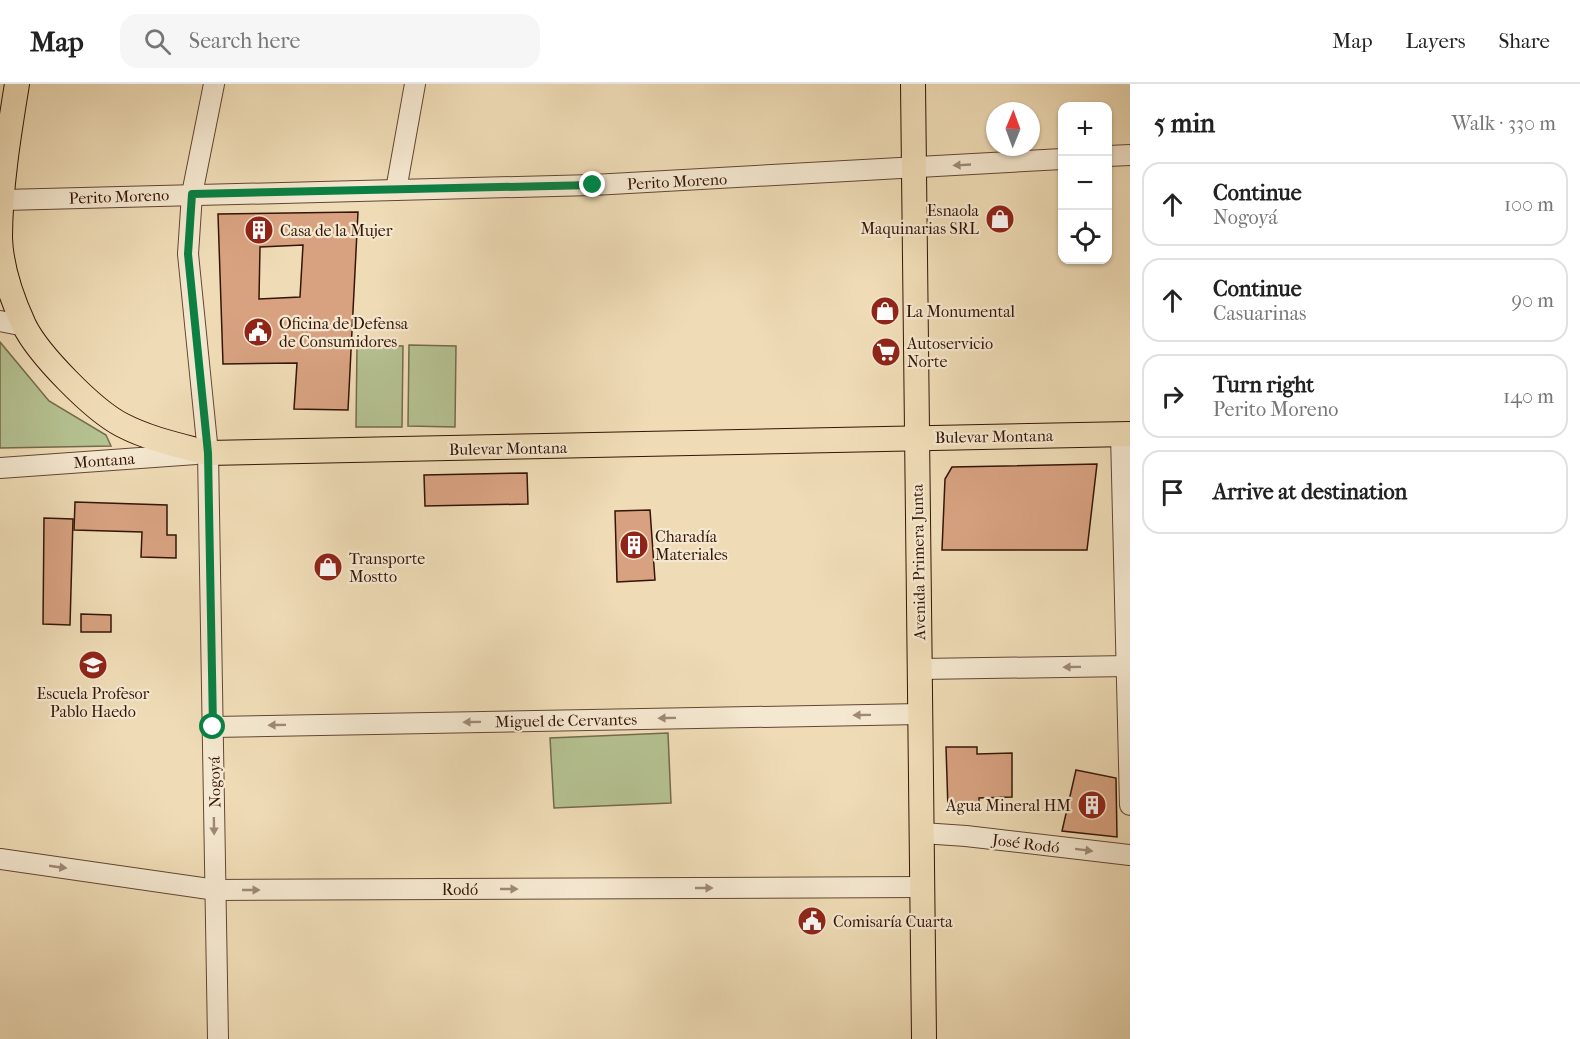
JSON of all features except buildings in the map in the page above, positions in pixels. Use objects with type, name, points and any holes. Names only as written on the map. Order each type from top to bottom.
[{"type":"main road","name":"Bulevar Montana","points":[[17,84],[7,145],[0,239],[4,270],[25,326],[58,370],[100,410],[119,424],[146,437],[208,453],[1126,434]]},
{"type":"main road","name":"Avenida Primera Junta","points":[[913,84],[924,1039]]},
{"type":"street","name":"Nogoyá","points":[[214,84],[192,194],[188,254],[208,453],[218,1039]]},
{"type":"street","points":[[396,190],[415,84]]},
{"type":"street","points":[[1112,156],[1130,155]]},
{"type":"street","name":"Perito Moreno","points":[[4,200],[593,185],[1058,159]]},
{"type":"street","points":[[0,321],[25,326]]},
{"type":"street","points":[[1126,434],[1130,805]]},
{"type":"street","name":"Montana","points":[[0,468],[208,453]]},
{"type":"street","points":[[920,669],[1128,666]]},
{"type":"street","name":"Miguel de Cervantes","points":[[213,727],[920,714]]},
{"type":"street","name":"José Rodó","points":[[922,833],[1130,855]]},
{"type":"street","name":"Rodó","points":[[0,859],[216,890],[922,887]]},
{"type":"green space","points":[[0,342],[49,401],[106,435],[111,446],[0,448]]},
{"type":"green space","points":[[357,345],[403,346],[402,427],[356,427]]},
{"type":"green space","points":[[409,345],[456,346],[455,427],[408,426]]},
{"type":"green space","points":[[668,733],[671,803],[554,808],[550,738]]},
{"type":"place","name":"Esnaola Maquinarias SRL","points":[[1000,219]]},
{"type":"place","name":"Casa de la Mujer","points":[[259,230]]},
{"type":"place","name":"La Monumental","points":[[885,311]]},
{"type":"place","name":"Oficina de Defensa de Consumidores","points":[[258,332]]},
{"type":"place","name":"Autoservicio Norte","points":[[886,352]]},
{"type":"place","name":"Charadía Materiales","points":[[634,545]]},
{"type":"place","name":"Transporte Mostto","points":[[328,567]]},
{"type":"place","name":"Escuela Profesor Pablo Haedo","points":[[93,665]]},
{"type":"place","name":"Agua Mineral HM","points":[[1092,805]]},
{"type":"place","name":"Comisaría Cuarta","points":[[812,921]]},
{"type":"route","points":[[213,727],[208,453],[188,254],[192,194],[593,185]]}]
